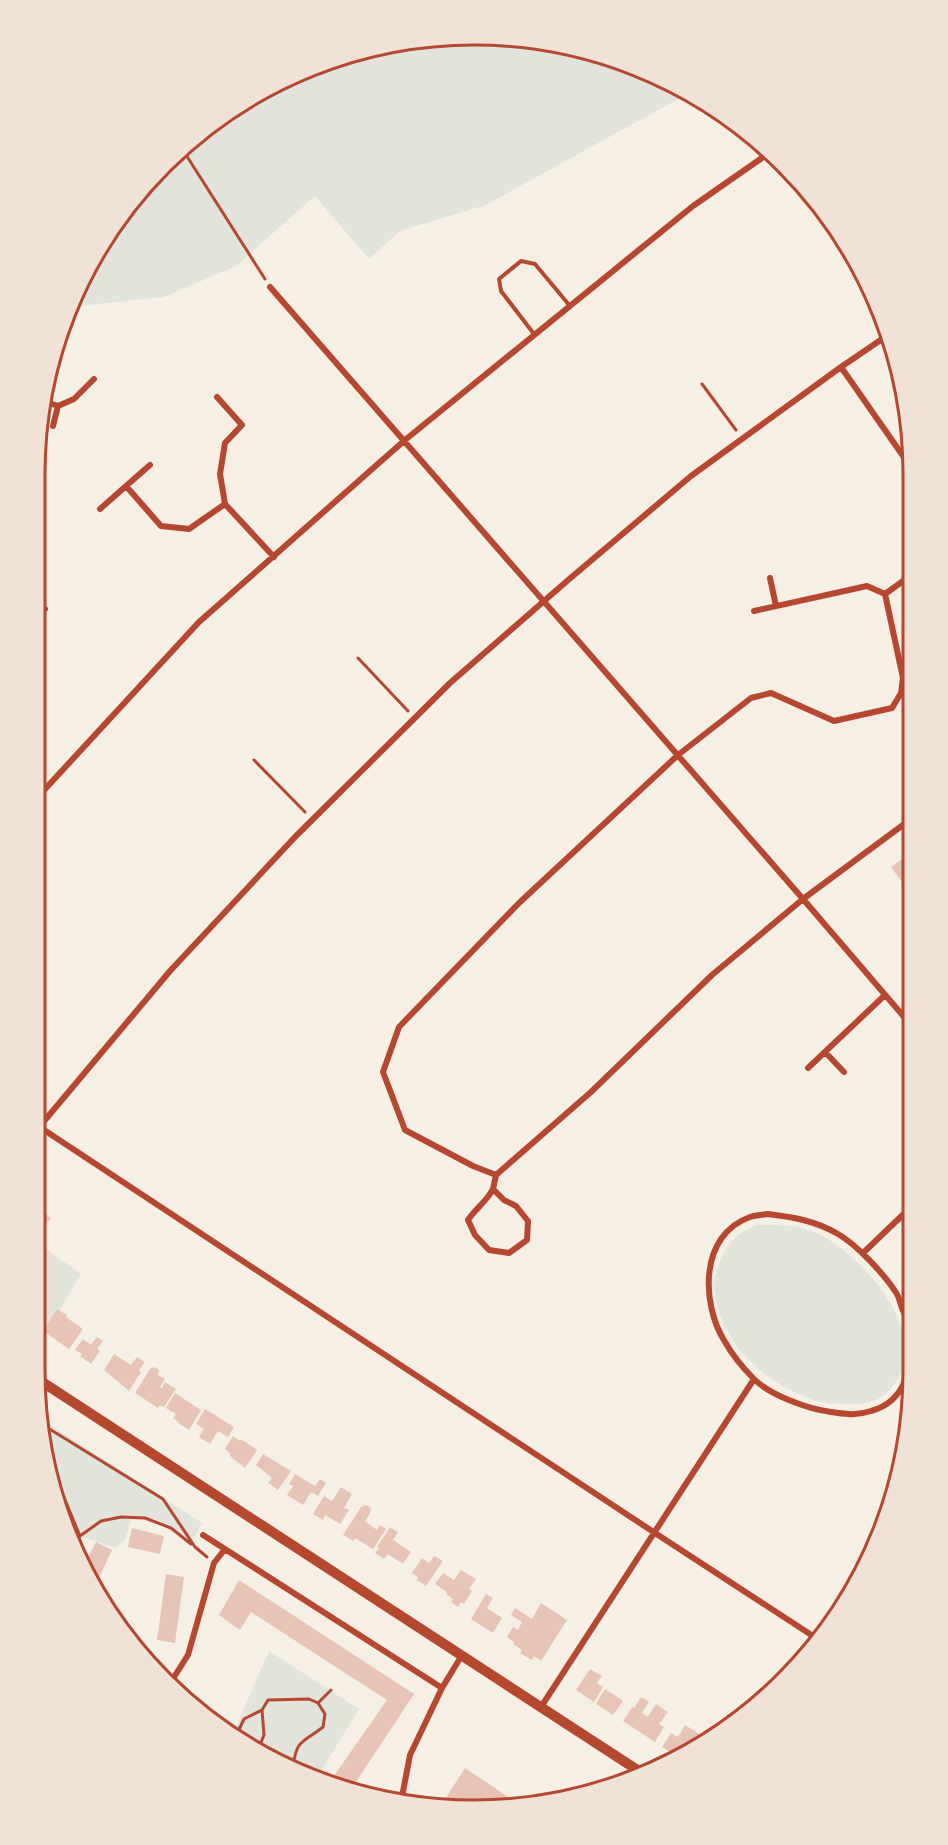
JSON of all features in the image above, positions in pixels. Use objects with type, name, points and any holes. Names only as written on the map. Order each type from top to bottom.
[{"type":"main road","points":[[45,1384],[635,1768]]},
{"type":"street","points":[[45,789],[199,622],[405,440],[693,206],[763,157]]},
{"type":"street","points":[[270,287],[903,1015]]},
{"type":"street","points":[[45,1117],[170,971],[312,819],[450,683],[691,476],[881,340]]},
{"type":"street","points":[[841,367],[902,455]]},
{"type":"street","points":[[51,403],[58,406],[74,399],[94,379]]},
{"type":"street","points":[[218,397],[242,425],[225,443],[220,474],[225,504],[274,557]]},
{"type":"street","points":[[53,426],[58,406]]},
{"type":"street","points":[[100,509],[150,465]]},
{"type":"street","points":[[126,486],[161,526],[189,529],[225,504]]},
{"type":"street","points":[[770,578],[776,606]]},
{"type":"street","points":[[885,594],[903,581]]},
{"type":"street","points":[[754,611],[867,585],[885,594]]},
{"type":"street","points":[[496,1174],[473,1166],[405,1130],[383,1072],[399,1027],[519,903],[678,755],[751,698],[771,693],[834,721],[892,708],[901,693],[903,678],[885,594]]},
{"type":"street","points":[[493,1189],[504,1200],[516,1206],[528,1221],[527,1240],[509,1252],[489,1250],[474,1236],[468,1220],[476,1209],[488,1200],[496,1174],[591,1092],[712,975],[803,899],[903,825]]},
{"type":"street","points":[[808,1068],[885,995]]},
{"type":"street","points":[[825,1052],[844,1072]]},
{"type":"street","points":[[45,1133],[812,1635]]},
{"type":"street","points":[[902,1387],[880,1409],[858,1415],[818,1410],[787,1400],[754,1380],[724,1342],[711,1310],[707,1279],[713,1253],[722,1238],[750,1217],[768,1214],[814,1223],[839,1234],[863,1254],[896,1293],[903,1312]]},
{"type":"street","points":[[863,1254],[903,1215]]},
{"type":"street","points":[[541,1707],[754,1380]]},
{"type":"street","points":[[203,1534],[442,1688]]},
{"type":"street","points":[[174,1677],[188,1655],[214,1563],[225,1549]]},
{"type":"street","points":[[403,1794],[410,1755],[442,1688],[462,1655]]},
{"type":"lane","points":[[535,335],[501,291],[499,279],[521,261],[535,264],[570,306]]},
{"type":"path","points":[[186,156],[270,287]]},
{"type":"path","points":[[702,384],[742,439]]},
{"type":"path","points":[[358,658],[414,718]]},
{"type":"path","points":[[254,760],[312,819]]},
{"type":"path","points":[[49,1429],[163,1499],[195,1547]]},
{"type":"path","points":[[66,1503],[80,1536],[101,1521],[121,1517],[145,1518],[171,1528],[214,1563]]},
{"type":"path","points":[[318,1702],[331,1690]]},
{"type":"path","points":[[239,1730],[244,1719],[262,1710],[268,1700],[309,1699],[318,1702],[325,1714],[323,1727],[302,1741],[295,1751],[294,1760]]},
{"type":"path","points":[[261,1744],[264,1735],[262,1710]]},
{"type":"shaded area","points":[[446,46],[502,46],[558,53],[585,60],[638,78],[680,98],[486,205],[400,231],[369,259],[315,196],[236,266],[164,297],[80,306],[102,259],[117,236],[151,191],[191,151],[260,102],[310,78],[390,53]]},
{"type":"shaded area","points":[[756,1225],[793,1226],[807,1229],[828,1239],[855,1260],[880,1287],[897,1317],[903,1338],[901,1371],[895,1383],[884,1395],[859,1404],[822,1403],[799,1394],[766,1375],[739,1349],[721,1317],[714,1286],[716,1272],[730,1243]]},
{"type":"shaded area","points":[[45,1248],[81,1274],[45,1335]]},
{"type":"shaded area","points":[[49,1424],[202,1523],[192,1542],[159,1520],[132,1517],[125,1540],[115,1548],[79,1538],[68,1509],[60,1482]]},
{"type":"shaded area","points":[[269,1651],[359,1709],[321,1771],[284,1756],[236,1728]]},
{"type":"building","points":[[903,859],[903,881],[902,882],[891,867]]},
{"type":"building","points":[[45,1214],[51,1218],[45,1226]]},
{"type":"building","points":[[57,1309],[83,1329],[69,1349],[45,1332],[45,1328]]},
{"type":"building","points":[[97,1337],[103,1341],[97,1349],[100,1351],[91,1364],[75,1350],[83,1339],[91,1345]]},
{"type":"building","points":[[114,1354],[131,1365],[137,1357],[145,1362],[129,1391],[104,1370]]},
{"type":"building","points":[[155,1367],[159,1370],[158,1375],[165,1379],[160,1387],[162,1388],[165,1382],[176,1389],[164,1407],[160,1405],[158,1408],[135,1393],[150,1369]]},
{"type":"building","points":[[175,1393],[201,1410],[189,1430],[173,1418],[176,1414],[166,1408]]},
{"type":"building","points":[[205,1409],[234,1427],[228,1437],[218,1431],[210,1444],[199,1437],[204,1429],[196,1424]]},
{"type":"building","points":[[233,1436],[257,1450],[245,1468],[225,1449]]},
{"type":"building","points":[[263,1454],[291,1471],[278,1490],[268,1483],[272,1478],[256,1465]]},
{"type":"building","points":[[295,1474],[315,1486],[320,1479],[326,1483],[318,1496],[311,1492],[303,1505],[287,1495],[293,1486],[289,1484]]},
{"type":"building","points":[[341,1487],[352,1494],[344,1508],[349,1510],[340,1524],[325,1515],[323,1520],[313,1514],[324,1496],[332,1501]]},
{"type":"building","points":[[366,1505],[371,1508],[365,1521],[377,1530],[380,1525],[386,1529],[373,1549],[355,1538],[353,1541],[343,1535],[361,1507]]},
{"type":"building","points":[[390,1527],[398,1532],[393,1540],[411,1552],[403,1564],[388,1554],[384,1559],[375,1553]]},
{"type":"building","points":[[132,1528],[164,1536],[160,1554],[128,1547]]},
{"type":"building","points":[[96,1542],[112,1550],[98,1579],[88,1558]]},
{"type":"building","points":[[434,1556],[443,1561],[426,1586],[412,1573],[422,1558],[429,1563]]},
{"type":"building","points":[[461,1570],[476,1579],[469,1589],[472,1591],[464,1604],[461,1602],[458,1607],[451,1602],[453,1599],[446,1594],[447,1592],[435,1584],[443,1573],[454,1580]]},
{"type":"building","points":[[166,1574],[184,1577],[175,1643],[157,1640]]},
{"type":"building","points":[[239,1580],[414,1694],[355,1783],[334,1776],[387,1700],[251,1612],[240,1630],[219,1615]]},
{"type":"building","points":[[486,1594],[493,1598],[487,1608],[502,1618],[493,1633],[471,1619]]},
{"type":"building","points":[[541,1603],[567,1620],[541,1661],[534,1656],[532,1660],[520,1653],[522,1650],[507,1637],[513,1627],[518,1630],[522,1622],[511,1615],[515,1608],[532,1619]]},
{"type":"building","points":[[590,1669],[602,1676],[597,1683],[603,1687],[594,1702],[576,1690]]},
{"type":"building","points":[[605,1689],[623,1701],[613,1715],[596,1704]]},
{"type":"building","points":[[641,1697],[649,1702],[642,1713],[648,1717],[656,1704],[668,1712],[659,1724],[664,1727],[655,1742],[623,1721]]},
{"type":"building","points":[[685,1725],[701,1735],[670,1752],[662,1747],[671,1733],[678,1737]]},
{"type":"building","points":[[465,1768],[510,1798],[474,1800],[445,1799]]}]
